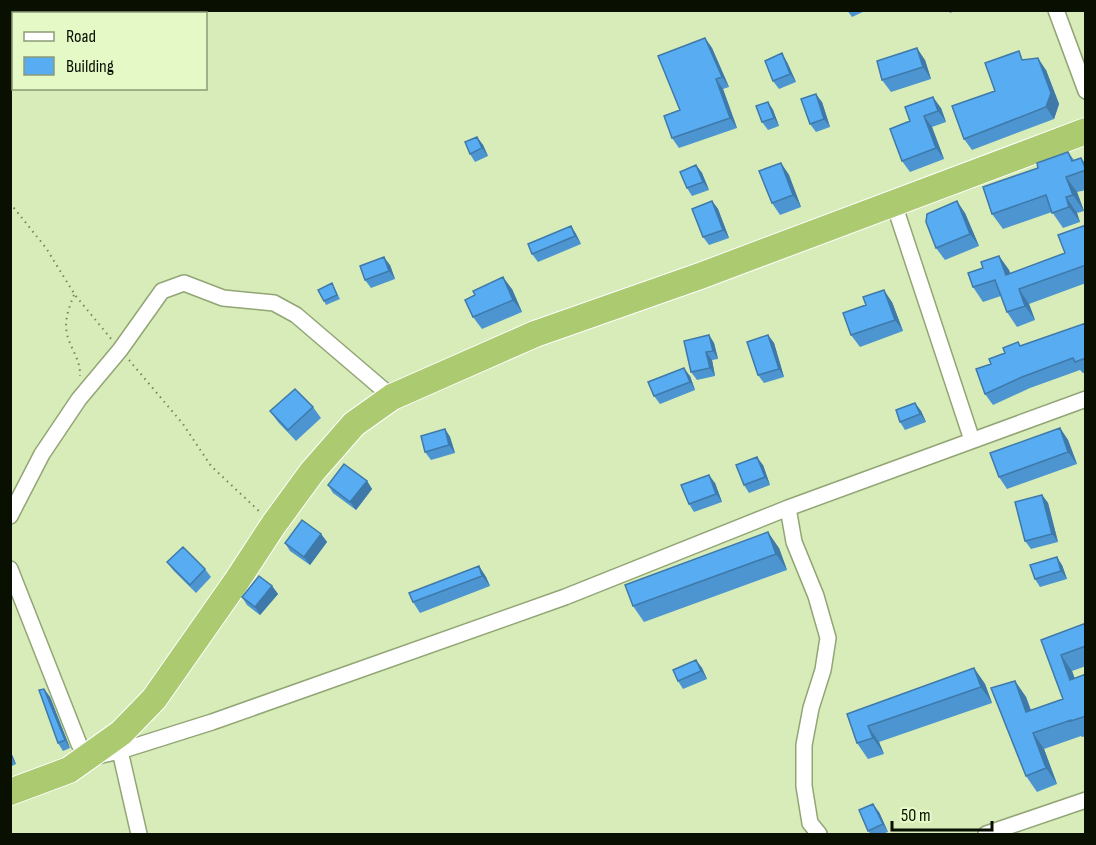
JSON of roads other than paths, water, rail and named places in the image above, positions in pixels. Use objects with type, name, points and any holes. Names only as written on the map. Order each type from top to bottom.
[{"type":"highway","points":[[10,792],[69,770],[121,733],[154,699],[312,472],[354,424],[392,397],[535,334],[894,204],[1086,131]]},
{"type":"street","points":[[1056,10],[1086,92]]},
{"type":"street","points":[[894,204],[972,440]]},
{"type":"street","points":[[10,516],[42,454],[79,399],[120,350],[162,291],[183,283],[222,298],[274,303],[289,311],[339,350],[392,397]]},
{"type":"street","points":[[10,569],[87,758],[120,751],[212,722],[565,597],[788,508],[1086,399]]},
{"type":"street","points":[[788,508],[794,542],[816,596],[828,638],[823,670],[811,708],[804,745],[804,786],[810,823],[819,834]]},
{"type":"street","points":[[120,751],[139,834]]},
{"type":"street","points":[[986,834],[1086,800]]}]
